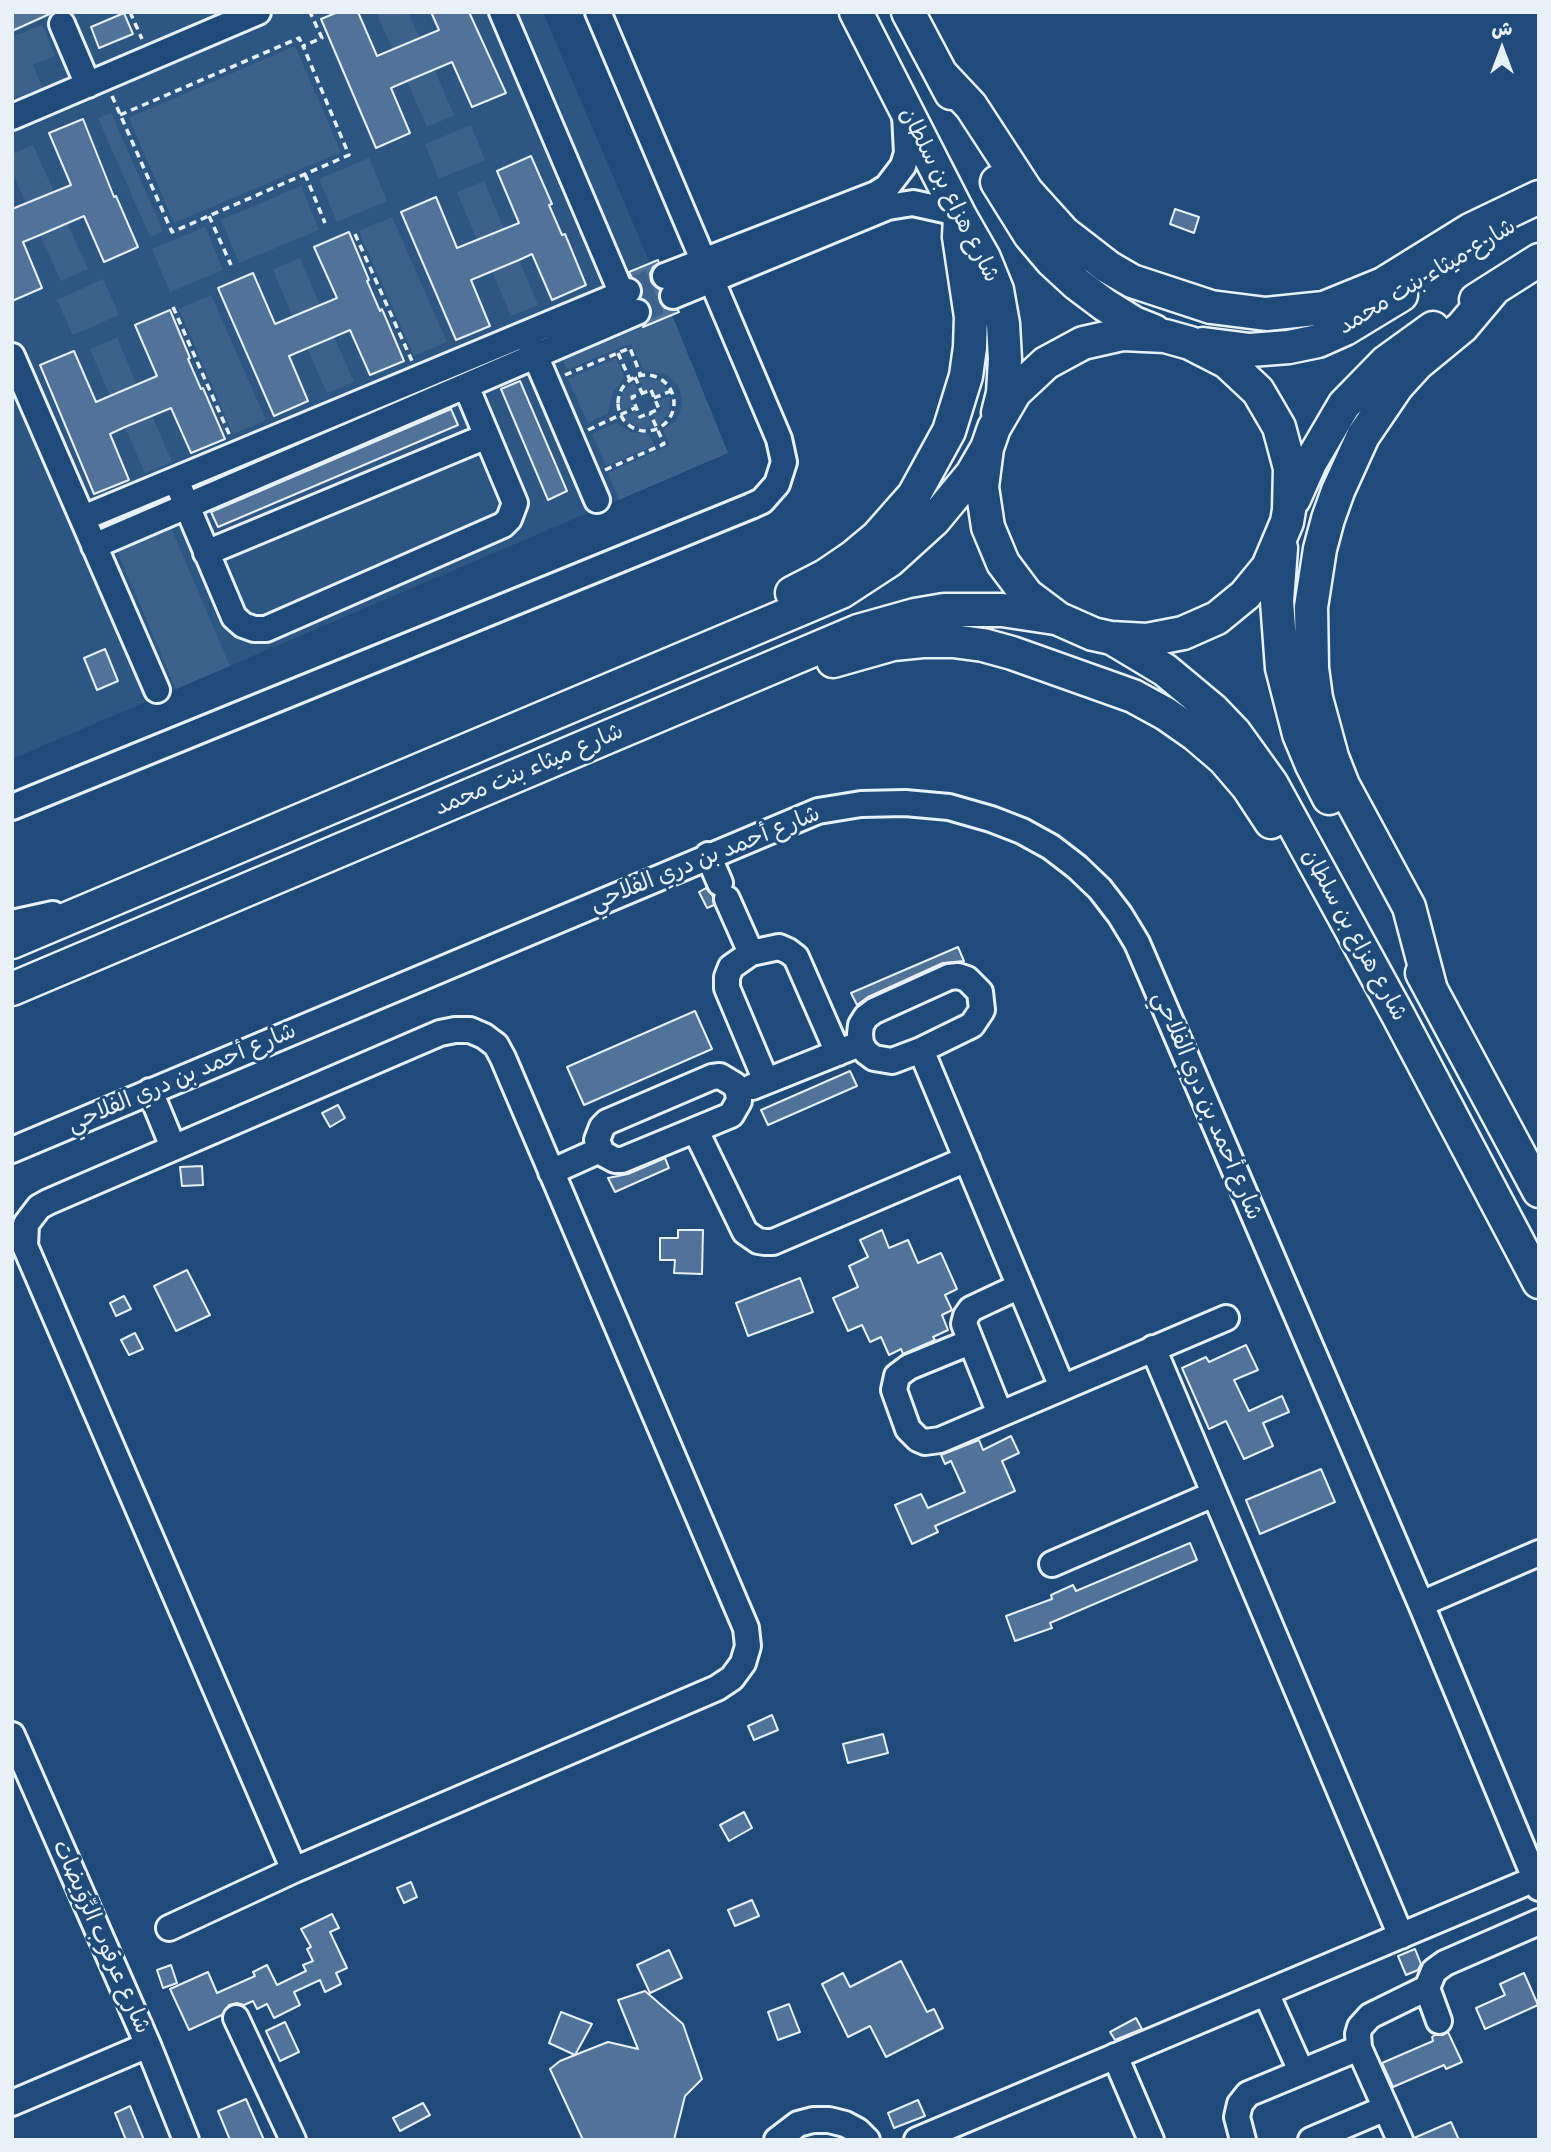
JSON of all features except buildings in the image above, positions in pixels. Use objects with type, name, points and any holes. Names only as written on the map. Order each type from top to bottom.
[{"type":"main road","name":"شارع هزاع بن سلطان","points":[[856,12],[959,215],[984,258],[997,290],[1005,359],[1003,393],[991,438]]},
{"type":"main road","name":"شارع هزاع بن سلطان","points":[[908,12],[1003,192],[1030,235],[1061,269],[1105,305],[1134,323],[1177,339]]},
{"type":"main road","points":[[941,74],[971,106],[1027,192],[1064,233],[1108,267],[1132,281],[1211,307],[1266,314],[1324,308],[1348,300],[1383,284],[1470,230],[1539,197]]},
{"type":"main road","name":"شارع ميثاء بنت محمد","points":[[12,942],[841,592],[897,554],[934,520],[966,482],[1016,392],[1046,363],[1083,343],[1123,334],[1250,350],[1289,347],[1318,341],[1345,329],[1539,209]]},
{"type":"main road","points":[[624,684],[667,653],[825,576],[877,537],[914,495],[949,431],[966,376],[971,317],[959,237],[959,215]]},
{"type":"main road","name":"شارع ميثاء بنت محمد","points":[[1111,638],[1147,640],[1183,633],[1217,618],[1245,595],[1268,567],[1326,433],[1344,405],[1365,382],[1406,346],[1539,260]]},
{"type":"main road","points":[[1431,990],[1409,906],[1343,785],[1332,757],[1316,698],[1312,668],[1311,607],[1328,519],[1363,436],[1410,371],[1462,327],[1494,289]]},
{"type":"main road","points":[[1177,339],[1227,362],[1258,391],[1279,427],[1290,468],[1287,522]]},
{"type":"main road","points":[[991,438],[982,488],[988,527],[1003,563],[1027,594],[1059,619],[1093,634],[1111,638]]},
{"type":"main road","name":"شارع هزاع بن سلطان","points":[[1287,522],[1279,567],[1278,635],[1287,691],[1299,734],[1312,765],[1539,1191]]},
{"type":"main road","name":"شارع ميثاء بنت محمد","points":[[12,989],[858,631],[944,610],[992,609],[1059,619]]},
{"type":"main road","name":"شارع هزاع بن سلطان","points":[[1111,638],[1182,683],[1213,710],[1235,733],[1271,783],[1539,1282]]},
{"type":"main road","points":[[746,678],[789,673],[893,644],[923,640],[953,641],[1012,653],[1133,696],[1166,714],[1224,759],[1248,787],[1287,845],[1327,886]]},
{"type":"street","points":[[12,117],[258,12]]},
{"type":"street","points":[[94,546],[466,386],[531,345],[629,299],[502,12]]},
{"type":"street","points":[[12,807],[762,501],[778,484],[782,473],[783,450],[597,12]]},
{"type":"street","points":[[62,24],[96,81]]},
{"type":"street","points":[[669,286],[877,194],[887,187],[903,166],[907,153],[904,107]]},
{"type":"street","points":[[708,270],[900,204],[913,203],[959,215]]},
{"type":"street","points":[[83,518],[419,378],[531,345]]},
{"type":"street","points":[[531,345],[592,489]]},
{"type":"street","points":[[12,356],[157,690]]},
{"type":"street","points":[[176,480],[234,617],[243,625],[266,629],[503,525],[509,519],[515,503],[466,386]]},
{"type":"street","points":[[206,553],[487,436]]},
{"type":"street","name":"شارع أحمد بن دري الفلاحي","points":[[12,1150],[818,811],[861,804],[905,803],[949,807],[1022,831],[1051,847],[1077,867],[1120,915],[1137,943],[1421,1604],[1537,1884]]},
{"type":"street","points":[[708,855],[751,953]]},
{"type":"street","points":[[12,923],[89,910]]},
{"type":"street","points":[[766,1081],[727,988],[727,977],[732,967],[751,953],[779,947],[796,957],[838,1053]]},
{"type":"street","points":[[958,976],[975,984],[983,1001],[978,1018],[972,1025],[921,1050],[883,1061],[874,1058],[861,1044],[861,1025],[866,1017],[949,977],[958,976]]},
{"type":"street","points":[[169,1928],[293,1870],[717,1688],[732,1678],[743,1663],[748,1646],[746,1628],[503,1058],[496,1045],[484,1035],[470,1030],[440,1033],[173,1147],[39,1207],[26,1224],[25,1246],[293,1870]]},
{"type":"street","points":[[738,1092],[861,1044]]},
{"type":"street","points":[[921,1050],[1062,1387]]},
{"type":"street","points":[[712,1077],[728,1079],[735,1085],[739,1101],[731,1115],[696,1130],[622,1160],[608,1158],[600,1150],[597,1140],[598,1133],[607,1122],[712,1077]]},
{"type":"street","points":[[150,1091],[173,1147]]},
{"type":"street","points":[[696,1130],[745,1232],[758,1241],[765,1242],[773,1241],[967,1159]]},
{"type":"street","points":[[551,1172],[600,1150]]},
{"type":"street","points":[[1000,1414],[964,1324],[971,1309],[1020,1286]]},
{"type":"street","points":[[970,1342],[909,1367],[897,1376],[894,1390],[908,1429],[918,1439],[933,1442],[1226,1318]]},
{"type":"street","points":[[1153,1348],[1401,1936]]},
{"type":"street","points":[[1052,1564],[1214,1494]]},
{"type":"street","points":[[1421,1604],[1539,1553]]},
{"type":"street","name":"شارع عرقوب الرِّوَيضات","points":[[12,1735],[148,2045],[186,2140]]},
{"type":"street","points":[[917,2140],[1463,1910],[1537,1884]]},
{"type":"street","points":[[1451,1960],[1463,1910]]},
{"type":"street","points":[[1438,2021],[1427,1988],[1434,1971],[1451,1960],[1539,1922]]},
{"type":"street","points":[[1401,2140],[1359,2048],[1358,2034],[1364,2021],[1427,1988]]},
{"type":"street","points":[[1266,1993],[1301,2071]]},
{"type":"street","points":[[236,2018],[293,2140]]},
{"type":"street","points":[[12,2103],[148,2045]]},
{"type":"street","points":[[1243,2140],[1237,2117],[1240,2104],[1248,2094],[1359,2048]]},
{"type":"street","points":[[1115,2056],[1151,2140]]},
{"type":"street","points":[[1311,2140],[1386,2108]]},
{"type":"street","points":[[776,2140],[798,2124],[829,2120],[845,2124],[867,2140]]},
{"type":"path","points":[[130,12],[150,58]]},
{"type":"path","points":[[303,46],[322,38],[310,12]]},
{"type":"path","points":[[96,81],[120,115],[172,232],[349,155],[299,38],[120,115]]},
{"type":"path","points":[[305,174],[325,223]]},
{"type":"path","points":[[209,216],[231,265]]},
{"type":"path","points":[[355,234],[419,378]]},
{"type":"path","points":[[173,307],[237,454]]},
{"type":"path","points":[[547,383],[630,348],[641,376]]},
{"type":"path","points":[[618,353],[630,380]]},
{"type":"path","points":[[641,376],[659,378],[671,391],[674,408],[665,424],[657,429],[640,431],[625,422],[620,415],[618,396],[622,387],[635,377],[641,376]]},
{"type":"path","points":[[635,377],[642,393]]},
{"type":"path","points":[[651,390],[659,409],[640,417],[632,397],[642,393],[651,390]]},
{"type":"path","points":[[654,398],[671,391]]},
{"type":"path","points":[[571,439],[637,408]]},
{"type":"path","points":[[592,489],[664,444],[650,413]]},
{"type":"shaded area","points":[[12,12],[543,12],[650,263],[658,260],[665,276],[679,312],[672,315],[728,453],[12,759]]},
{"type":"shaded area","points":[[376,12],[408,12],[420,38],[393,50]]},
{"type":"shaded area","points":[[42,25],[55,56],[33,65],[42,87],[12,99],[12,37]]},
{"type":"shaded area","points":[[295,46],[341,152],[174,223],[129,118]]},
{"type":"shaded area","points":[[434,69],[454,115],[427,127],[407,81]]},
{"type":"shaded area","points":[[111,113],[163,231],[150,237],[98,118]]},
{"type":"shaded area","points":[[471,125],[485,160],[439,179],[425,144]]},
{"type":"shaded area","points":[[33,145],[54,192],[26,203],[12,172],[12,154]]},
{"type":"shaded area","points":[[369,158],[387,201],[337,222],[319,179]]},
{"type":"shaded area","points":[[484,181],[504,229],[477,240],[457,192]]},
{"type":"shaded area","points":[[301,186],[319,230],[239,263],[221,220]]},
{"type":"shaded area","points":[[392,217],[447,342],[414,356],[359,231]]},
{"type":"shaded area","points":[[67,223],[88,269],[61,281],[40,235]]},
{"type":"shaded area","points":[[205,227],[223,270],[170,292],[152,249]]},
{"type":"shaded area","points":[[300,258],[320,305],[293,317],[273,270]]},
{"type":"shaded area","points":[[519,260],[538,305],[511,316],[492,271]]},
{"type":"shaded area","points":[[103,279],[119,315],[73,335],[57,300]]},
{"type":"shaded area","points":[[211,295],[266,420],[233,434],[179,309]]},
{"type":"shaded area","points":[[672,315],[728,453],[619,500],[608,473],[670,445],[663,430],[676,421],[680,414],[680,391],[677,384],[666,374],[644,371],[631,343],[567,370],[563,360]]},
{"type":"shaded area","points":[[334,337],[354,382],[327,393],[307,348]]},
{"type":"shaded area","points":[[117,338],[137,385],[110,396],[90,349]]},
{"type":"shaded area","points":[[616,358],[624,377],[613,392],[608,413],[588,423],[568,379]]},
{"type":"shaded area","points":[[639,379],[660,381],[668,390],[655,396],[652,388],[644,391]]},
{"type":"shaded area","points":[[634,382],[638,393],[631,397],[634,406],[622,411],[622,393]]},
{"type":"shaded area","points":[[670,396],[669,413],[658,426],[653,414],[662,410],[658,401]]},
{"type":"shaded area","points":[[636,411],[640,418],[649,415],[654,428],[642,429],[624,416]]},
{"type":"shaded area","points":[[152,416],[172,462],[145,473],[125,427]]},
{"type":"shaded area","points":[[616,423],[631,432],[649,434],[654,445],[606,466],[592,434]]},
{"type":"shaded area","points":[[169,523],[230,666],[176,689],[115,546]]},
{"type":"tunnel","points":[[628,291],[665,276]]},
{"type":"tunnel","points":[[637,312],[673,296]]}]
